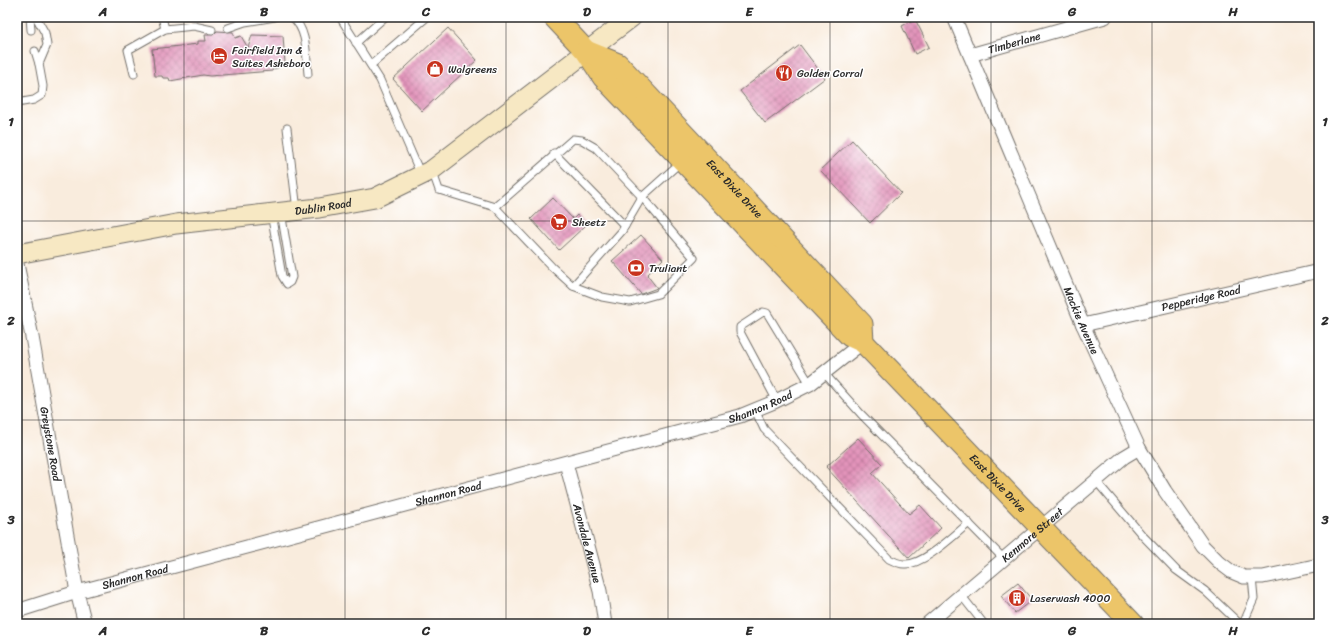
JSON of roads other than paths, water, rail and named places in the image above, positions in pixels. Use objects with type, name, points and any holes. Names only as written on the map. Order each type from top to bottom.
[{"type":"main road","name":"East Dixie Drive","points":[[554,17],[586,51],[603,77],[682,161],[850,336],[863,342],[1133,624]]},
{"type":"main road","name":"East Dixie Drive","points":[[586,51],[618,64],[670,118],[862,324],[863,342]]},
{"type":"street","name":"Dublin Road","points":[[17,254],[176,224],[283,212],[375,198],[427,173],[632,17]]},
{"type":"street","name":"Mackie Avenue","points":[[954,17],[1083,325],[1139,448],[1165,491],[1203,546],[1220,564],[1232,572],[1244,577],[1258,577]]},
{"type":"street","name":"Timberlane","points":[[970,55],[1105,17]]},
{"type":"street","name":"Greystone Road","points":[[17,264],[32,337],[77,592],[85,624]]},
{"type":"street","name":"Pepperidge Road","points":[[1083,325],[1319,270]]},
{"type":"street","name":"Shannon Road","points":[[17,611],[77,592],[682,432],[755,410],[777,401],[810,384],[863,342]]},
{"type":"street","name":"Kenmore Street","points":[[927,624],[1096,482],[1139,448]]},
{"type":"street","name":"Avondale Avenue","points":[[566,463],[600,591],[605,624]]},
{"type":"street","points":[[1258,577],[1319,565]]},
{"type":"lane","points":[[30,17],[31,30]]},
{"type":"lane","points":[[36,17],[45,33],[47,46],[39,64]]},
{"type":"lane","points":[[162,17],[165,29]]},
{"type":"lane","points":[[228,28],[245,22],[275,17]]},
{"type":"lane","points":[[292,17],[298,22],[303,32],[308,74]]},
{"type":"lane","points":[[340,17],[380,80],[427,173],[439,190],[495,207],[552,268],[573,286],[602,297],[630,302],[658,294],[694,258],[596,148],[582,140],[573,138],[554,153],[495,207]]},
{"type":"lane","points":[[356,43],[385,17]]},
{"type":"lane","points":[[371,65],[427,17]]},
{"type":"lane","points":[[134,74],[128,50],[165,29],[194,26],[212,30]]},
{"type":"lane","points":[[17,103],[34,100],[42,95],[43,86],[35,51]]},
{"type":"lane","points":[[283,212],[292,278],[287,284],[282,276],[283,212],[287,128]]},
{"type":"lane","points":[[554,153],[625,226]]},
{"type":"lane","points":[[573,286],[625,226],[642,198],[682,161]]},
{"type":"lane","points":[[777,401],[740,332],[740,328],[763,312],[767,313],[810,384]]},
{"type":"lane","points":[[824,373],[861,414],[1004,559]]},
{"type":"lane","points":[[755,410],[764,428],[889,559],[903,564],[912,563],[933,552],[969,523]]},
{"type":"lane","points":[[1096,482],[1142,535],[1176,570],[1205,591],[1241,624],[1254,599],[1258,577]]},
{"type":"lane","points":[[961,595],[984,624]]},
{"type":"place","name":"Fairfield Inn & Suites Asheboro","points":[[219,56]]},
{"type":"place","name":"Walgreens","points":[[435,69]]},
{"type":"place","name":"Golden Corral","points":[[784,73]]},
{"type":"place","name":"Sheetz","points":[[559,222]]},
{"type":"place","name":"Truliant","points":[[636,268]]},
{"type":"place","name":"Laserwash 4000","points":[[1017,598]]}]
